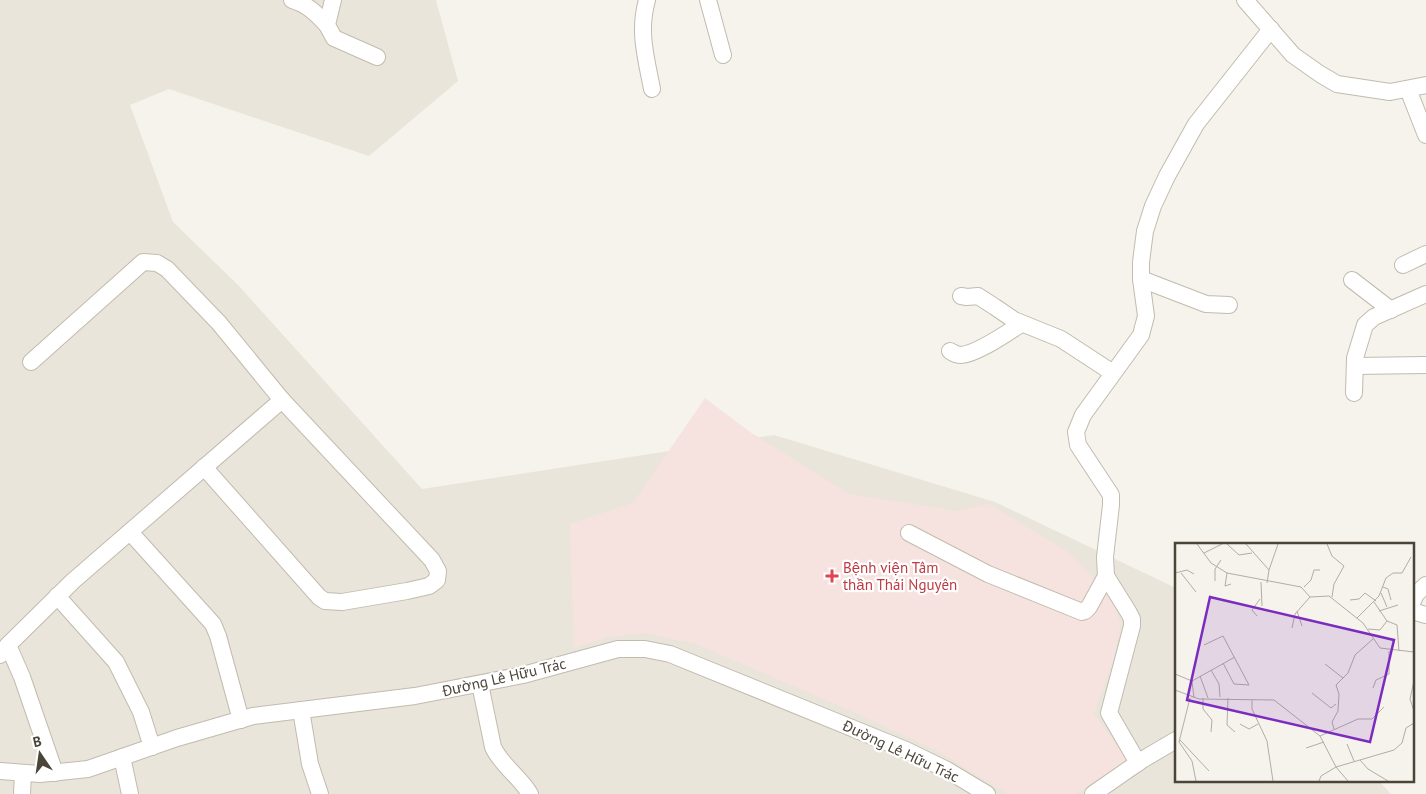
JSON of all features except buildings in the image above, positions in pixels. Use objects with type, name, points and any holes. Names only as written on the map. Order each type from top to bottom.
[{"type":"street","points":[[292,0],[308,7],[327,25],[334,38],[377,57]]},
{"type":"street","points":[[327,25],[333,0]]},
{"type":"street","points":[[647,0],[642,40],[652,89]]},
{"type":"street","points":[[708,0],[723,55]]},
{"type":"street","points":[[1245,0],[1293,55],[1337,84],[1390,92],[1426,85]]},
{"type":"street","points":[[1138,763],[1108,713],[1132,626],[1132,619],[1106,576],[1105,557],[1111,494],[1078,445],[1076,432],[1083,415],[1141,335],[1146,316],[1141,279],[1145,231],[1153,206],[1167,176],[1196,124],[1271,29]]},
{"type":"street","points":[[1408,89],[1426,135]]},
{"type":"street","points":[[1403,265],[1426,254]]},
{"type":"street","points":[[31,362],[142,262],[157,263],[166,269],[219,322],[282,400],[432,560],[438,570],[437,580],[429,586],[407,591],[342,602],[325,601],[319,597],[204,467]]},
{"type":"street","points":[[1141,279],[1206,304],[1229,305]]},
{"type":"street","points":[[1352,280],[1391,310]]},
{"type":"street","points":[[1354,393],[1356,358],[1365,325],[1374,317],[1426,294]]},
{"type":"street","points":[[961,296],[978,296],[1021,324],[1061,339],[1113,373]]},
{"type":"street","points":[[950,351],[955,354],[968,354],[1021,324]]},
{"type":"street","points":[[1355,366],[1426,365]]},
{"type":"street","points":[[55,772],[22,677],[4,650],[58,596],[282,400]]},
{"type":"street","points":[[130,532],[213,624],[241,720]]},
{"type":"street","points":[[909,533],[988,574],[1082,612],[1086,611],[1089,607],[1106,576]]},
{"type":"street","points":[[1414,598],[1426,585]]},
{"type":"street","points":[[58,596],[116,662],[141,712],[152,747]]},
{"type":"street","name":"Đường Lê Hữu Trác","points":[[0,771],[40,774],[88,769],[253,716],[415,696],[522,675],[618,650],[645,649],[670,654],[906,750],[947,770],[987,794]]},
{"type":"street","points":[[480,684],[493,747],[497,756],[530,794]]},
{"type":"street","points":[[301,710],[310,764],[320,794]]},
{"type":"street","points":[[1093,794],[1175,741]]},
{"type":"street","points":[[122,758],[130,794]]},
{"type":"street","points":[[22,794],[23,773]]},
{"type":"shaded area","points":[[0,0],[436,0],[458,81],[369,156],[169,89],[130,105],[173,222],[238,285],[422,489],[774,435],[995,502],[1175,588],[1175,782],[1380,782],[1391,794],[0,794]]},
{"type":"shaded area","name":"Bệnh viện Tâm thần Thái Nguyên","points":[[705,398],[750,432],[849,494],[956,511],[989,504],[1071,554],[1112,599],[1121,624],[1113,660],[1094,714],[1127,760],[1076,794],[1008,794],[938,751],[847,709],[696,644],[644,633],[608,637],[574,648],[570,524],[633,503]]},
{"type":"place","name":"Bệnh viện Tâm thần Thái Nguyên","points":[[832,576]]}]
